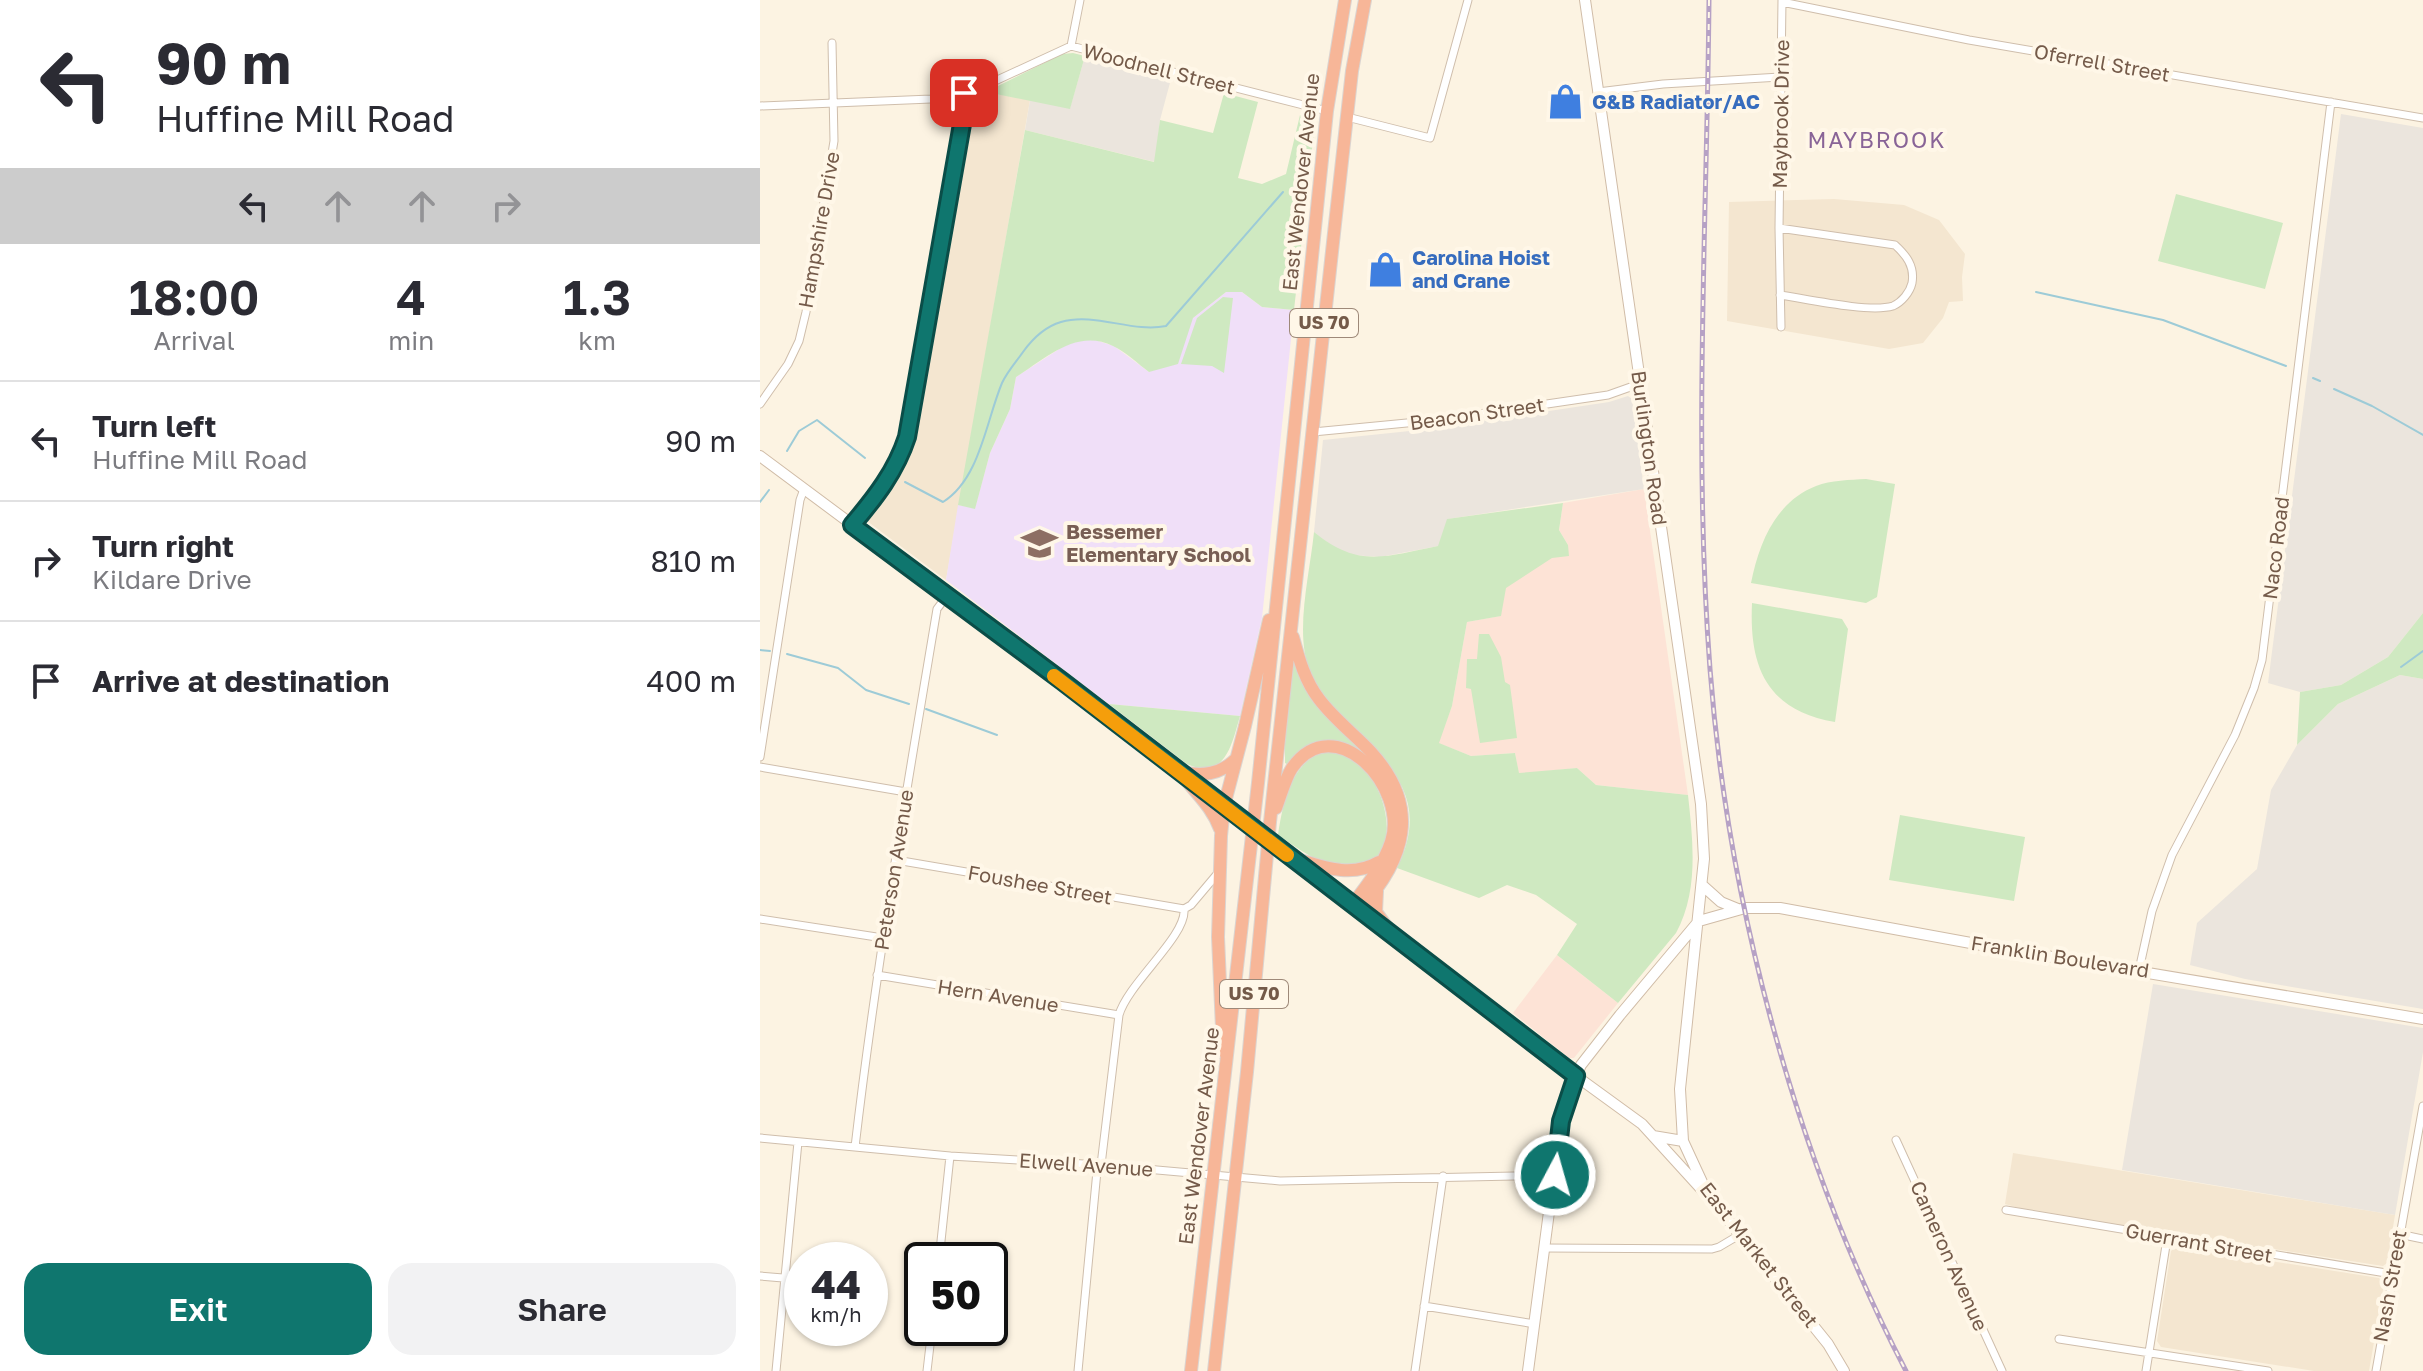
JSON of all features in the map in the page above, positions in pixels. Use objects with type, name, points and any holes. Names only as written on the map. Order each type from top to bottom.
[{"type":"highway","name":"East Wendover Avenue","points":[[1191,1371],[1223,1103],[1327,111],[1345,0]]},
{"type":"highway","name":"East Wendover Avenue","points":[[1214,1371],[1347,117],[1365,0]]},
{"type":"highway","points":[[1223,1103],[1218,873],[1221,832],[1224,806],[1281,563]]},
{"type":"highway","points":[[1291,630],[1308,683],[1320,701],[1386,770],[1399,796],[1402,835],[1394,862],[1377,888],[1356,907]]},
{"type":"highway","points":[[1270,822],[1291,769],[1311,751],[1326,746],[1347,750],[1369,765],[1386,788],[1394,831],[1392,842],[1356,907]]},
{"type":"highway","points":[[1180,772],[1210,774],[1229,767],[1236,759]]},
{"type":"highway","points":[[1180,772],[1191,788],[1207,802],[1221,832]]},
{"type":"highway","points":[[1290,857],[1353,872],[1382,860]]},
{"type":"highway","points":[[1377,888],[1376,912],[1395,938]]},
{"type":"main road","name":"Burlington Road","points":[[1585,0],[1701,804],[1704,859],[1702,898]]},
{"type":"main road","points":[[760,456],[1062,681],[1576,1076],[1620,1106],[1708,1195]]},
{"type":"main road","points":[[1702,885],[1721,902],[1738,909]]},
{"type":"main road","name":"East Market Street","points":[[1702,898],[1680,1089],[1684,1146],[1708,1195],[1828,1344],[1844,1371]]},
{"type":"main road","name":"Franklin Boulevard","points":[[1699,921],[1738,909],[1780,908],[2423,1019]]},
{"type":"main road","points":[[1528,1371],[1561,1121],[1576,1076],[1620,1015],[1699,921]]},
{"type":"main road","points":[[1652,1136],[1684,1146]]},
{"type":"main road","points":[[1664,1148],[1684,1146]]},
{"type":"street","points":[[1071,46],[1080,0]]},
{"type":"street","points":[[1347,117],[1430,138],[1468,0]]},
{"type":"street","name":"Maybrook Drive","points":[[1781,327],[1782,1]]},
{"type":"street","name":"Oferrell Street","points":[[1782,1],[1969,40],[2423,118]]},
{"type":"street","name":"Hampshire Drive","points":[[760,404],[788,364],[799,341],[834,141],[832,43]]},
{"type":"street","name":"Woodnell Street","points":[[760,106],[931,99],[964,93],[1071,46],[1327,111]]},
{"type":"street","points":[[1598,92],[1663,84],[1781,77]]},
{"type":"street","points":[[852,525],[892,473],[907,437],[965,107],[964,93]]},
{"type":"street","name":"Naco Road","points":[[2139,970],[2152,911],[2172,855],[2235,735],[2262,660],[2331,102]]},
{"type":"street","points":[[1779,228],[1895,245],[1906,255],[1912,269],[1912,285],[1904,299],[1896,305],[1878,309],[1780,295]]},
{"type":"street","name":"Beacon Street","points":[[1313,432],[1485,414],[1608,395],[1639,384]]},
{"type":"street","points":[[760,757],[804,489]]},
{"type":"street","name":"Peterson Avenue","points":[[855,1147],[877,975],[906,792],[937,609],[946,597]]},
{"type":"street","points":[[760,767],[906,792]]},
{"type":"street","name":"Foushee Street","points":[[896,860],[1184,909]]},
{"type":"street","points":[[1078,1371],[1097,1171],[1101,1165],[1121,1005],[1183,924],[1184,909],[1212,883],[1218,873]]},
{"type":"street","points":[[760,919],[883,938]]},
{"type":"street","name":"Hern Avenue","points":[[877,975],[1119,1015]]},
{"type":"street","name":"Nash Street","points":[[2376,1371],[2423,1106]]},
{"type":"street","name":"Elwell Avenue","points":[[760,1138],[1235,1178],[1305,1181],[1555,1175]]},
{"type":"street","name":"Cameron Avenue","points":[[1896,1140],[2002,1371]]},
{"type":"street","points":[[776,1371],[798,1142]]},
{"type":"street","points":[[941,1242],[950,1156]]},
{"type":"street","points":[[1415,1371],[1443,1176]]},
{"type":"street","name":"Guerrant Street","points":[[2006,1210],[2392,1274]]},
{"type":"street","points":[[1545,1248],[1712,1249],[1741,1234]]},
{"type":"street","points":[[2399,1234],[2423,1239]]},
{"type":"street","points":[[2146,1371],[2167,1239]]},
{"type":"street","points":[[760,1276],[783,1278]]},
{"type":"street","points":[[1424,1306],[1535,1324]]},
{"type":"street","points":[[2059,1339],[2268,1371]]},
{"type":"street","points":[[927,1371],[930,1346]]},
{"type":"shaded area","points":[[1085,56],[1171,79],[1160,120],[1155,162],[1025,130],[1030,100],[1070,108]]},
{"type":"shaded area","points":[[986,92],[1030,100],[946,580],[867,521],[895,480],[911,447],[973,102]]},
{"type":"shaded area","points":[[2341,114],[2423,128],[2423,613],[2388,657],[2341,685],[2300,692],[2268,683]]},
{"type":"shaded area","points":[[1834,199],[1904,205],[1939,220],[1965,254],[1963,301],[1949,302],[1943,318],[1923,343],[1889,349],[1727,321],[1729,202]]},
{"type":"shaded area","points":[[1226,292],[1242,292],[1262,307],[1294,310],[1262,618],[1240,716],[1109,704],[946,580],[958,505],[975,508],[990,453],[1010,409],[1016,377],[1070,342],[1092,339],[1114,346],[1149,372],[1193,318]]},
{"type":"shaded area","points":[[1628,396],[1632,399],[1644,489],[1448,519],[1439,546],[1380,557],[1352,555],[1333,548],[1314,532],[1323,440],[1429,429],[1609,402]]},
{"type":"shaded area","points":[[1644,489],[1688,795],[1596,785],[1577,768],[1519,774],[1515,753],[1471,756],[1438,743],[1452,706],[1467,622],[1500,616],[1505,588],[1568,545],[1559,530],[1563,503]]},
{"type":"shaded area","points":[[2400,675],[2423,679],[2423,1009],[2245,979],[2190,965],[2197,923],[2257,869],[2271,790],[2297,745],[2338,704]]},
{"type":"shaded area","points":[[1557,955],[1618,1003],[1574,1058],[1569,1058],[1513,1013]]},
{"type":"shaded area","points":[[2153,984],[2423,1028],[2423,1052],[2395,1215],[2122,1170]]},
{"type":"shaded area","points":[[2013,1153],[2395,1215],[2387,1263],[2383,1266],[2033,1212],[2005,1204]]},
{"type":"shaded area","points":[[2176,1246],[2379,1278],[2384,1284],[2369,1371],[2314,1371],[2161,1347],[2157,1341],[2171,1251]]},
{"type":"green space","points":[[1062,54],[1085,56],[1070,109],[986,92]]},
{"type":"green space","points":[[1224,93],[1258,102],[1238,178],[1262,184],[1286,174],[1300,115],[1313,118],[1315,122],[1294,310],[1262,307],[1242,292],[1226,292],[1193,318],[1178,364],[1149,372],[1118,349],[1100,341],[1074,343],[1050,354],[1016,377],[1010,409],[990,453],[975,509],[958,505],[1025,130],[1154,162],[1160,120],[1213,133]]},
{"type":"green space","points":[[2176,194],[2283,223],[2265,289],[2158,261]]},
{"type":"green space","points":[[1223,297],[1233,298],[1224,373],[1212,366],[1181,364],[1197,318]]},
{"type":"green space","points":[[1866,479],[1895,484],[1877,597],[1866,603],[1751,583],[1764,539],[1790,502],[1822,484]]},
{"type":"green space","points":[[1563,503],[1559,530],[1568,545],[1569,556],[1552,558],[1506,588],[1501,616],[1467,622],[1452,706],[1439,743],[1471,756],[1515,753],[1519,773],[1577,768],[1596,785],[1688,795],[1692,866],[1683,917],[1676,933],[1618,1003],[1557,955],[1577,924],[1536,895],[1507,885],[1479,898],[1397,868],[1409,834],[1408,806],[1399,781],[1383,759],[1324,696],[1310,671],[1303,639],[1304,603],[1314,532],[1345,551],[1373,557],[1388,556],[1438,546],[1447,519]]},
{"type":"green space","points":[[1752,603],[1842,619],[1848,629],[1835,722],[1793,707],[1778,696],[1767,682],[1754,647]]},
{"type":"green space","points":[[2423,613],[2423,679],[2400,675],[2338,704],[2297,745],[2300,692],[2341,685],[2388,657]]},
{"type":"green space","points":[[1479,634],[1489,634],[1501,657],[1505,682],[1510,685],[1517,738],[1480,743],[1471,689],[1466,688],[1467,659],[1477,659]]},
{"type":"green space","points":[[1293,663],[1361,752],[1341,744],[1322,743],[1305,750],[1289,765],[1285,763],[1285,731]]},
{"type":"green space","points":[[1109,704],[1240,716],[1225,756],[1211,767],[1200,768],[1187,764]]},
{"type":"green space","points":[[1327,751],[1345,754],[1359,763],[1372,778],[1381,797],[1386,816],[1386,835],[1381,851],[1370,863],[1351,867],[1331,864],[1312,857],[1278,835],[1286,797],[1297,773],[1305,763]]},
{"type":"green space","points":[[1900,815],[2025,837],[2014,901],[1889,880]]},
{"type":"waterway","points":[[905,482],[943,502],[966,479],[1004,379],[1039,334],[1061,322],[1087,319],[1140,327],[1166,326],[1283,192]]},
{"type":"waterway","points":[[2036,292],[2163,320],[2286,366]]},
{"type":"waterway","points":[[2313,378],[2320,381]]},
{"type":"waterway","points":[[2334,389],[2423,435]]},
{"type":"waterway","points":[[787,451],[799,431],[817,420],[865,458]]},
{"type":"waterway","points":[[760,502],[769,490]]},
{"type":"waterway","points":[[760,650],[770,651]]},
{"type":"waterway","points":[[2401,667],[2423,651]]},
{"type":"waterway","points":[[787,654],[838,668],[866,690],[909,704]]},
{"type":"waterway","points":[[926,709],[997,735]]},
{"type":"railway","points":[[1709,0],[1702,502],[1710,669],[1719,758],[1751,940],[1801,1119],[1867,1291],[1906,1371]]},
{"type":"slow traffic","points":[[1054,676],[1287,855]]},
{"type":"place","name":"G&B Radiator/AC","points":[[1566,102]]},
{"type":"place","name":"Carolina Hoist and Crane","points":[[1386,270]]},
{"type":"place","name":"Bessemer Elementary School","points":[[1040,544]]},
{"type":"district","name":"MAYBROOK","points":[[1877,140]]},
{"type":"route","points":[[964,93],[966,101],[907,437],[887,481],[852,525],[1062,681],[1576,1076],[1561,1121],[1555,1175]]}]
